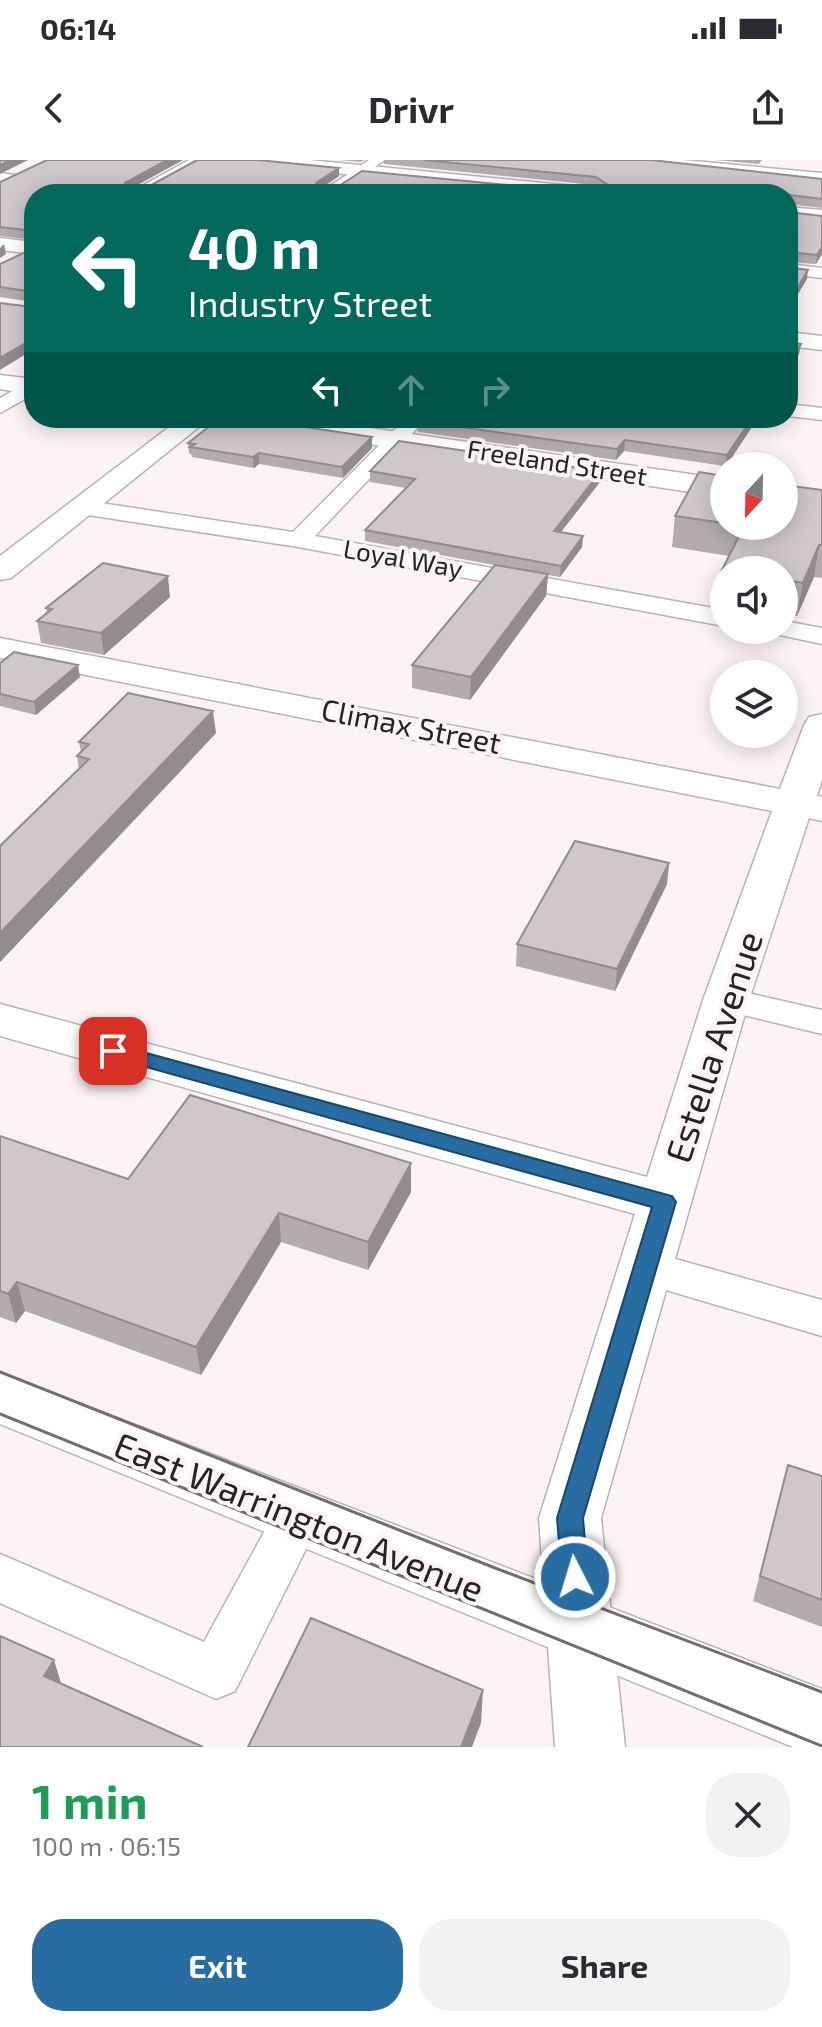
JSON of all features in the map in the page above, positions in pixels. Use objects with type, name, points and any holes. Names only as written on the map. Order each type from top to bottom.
[{"type":"street","points":[[256,160],[455,184]]},
{"type":"street","points":[[489,184],[510,168]]},
{"type":"street","points":[[798,214],[822,216]]},
{"type":"street","points":[[798,340],[822,343]]},
{"type":"street","points":[[0,382],[24,385]]},
{"type":"street","points":[[0,571],[184,428]]},
{"type":"street","name":"Freeland Street","points":[[322,428],[710,486]]},
{"type":"street","name":"Climax Street","points":[[0,648],[809,806]]},
{"type":"street","name":"Estella Avenue","points":[[590,1747],[570,1518],[726,1000],[809,806],[822,725]]},
{"type":"street","points":[[0,1020],[665,1202]]},
{"type":"street","name":"East Warrington Avenue","points":[[5,1408],[298,1517],[822,1724]]},
{"type":"lane","points":[[153,184],[199,160]]},
{"type":"lane","points":[[341,184],[378,160]]},
{"type":"lane","points":[[639,160],[822,177]]},
{"type":"lane","points":[[798,270],[822,273]]},
{"type":"lane","points":[[0,407],[24,392]]},
{"type":"lane","points":[[798,411],[822,414]]},
{"type":"lane","points":[[298,540],[406,428]]},
{"type":"lane","name":"Loyal Way","points":[[81,507],[298,540],[710,615]]},
{"type":"lane","points":[[798,632],[822,636]]},
{"type":"lane","points":[[726,1000],[822,1022]]},
{"type":"lane","points":[[647,1268],[822,1318]]},
{"type":"lane","points":[[0,1578],[216,1673],[298,1517]]},
{"type":"building","points":[[47,160],[167,160],[125,184],[24,184],[24,230],[0,227],[0,182]]},
{"type":"building","points":[[197,160],[258,160],[339,168],[316,183],[153,184]]},
{"type":"building","points":[[424,160],[651,160],[822,179],[822,199],[798,196],[798,184],[606,184],[596,177]]},
{"type":"building","points":[[362,171],[498,184],[342,184]]},
{"type":"building","points":[[798,213],[822,216],[822,247],[817,255],[798,253]]},
{"type":"building","points":[[24,253],[24,291],[0,287],[0,264]]},
{"type":"building","points":[[798,268],[808,270],[798,287]]},
{"type":"building","points":[[0,303],[24,306],[24,344],[0,358]]},
{"type":"building","points":[[207,428],[311,428],[372,437],[342,467],[259,453],[253,457],[190,447],[195,444],[188,443]]},
{"type":"building","points":[[468,428],[745,428],[729,452],[710,452],[625,440],[617,449]]},
{"type":"building","points":[[399,441],[601,471],[554,531],[583,536],[561,566],[365,530],[415,479],[370,471]]},
{"type":"building","points":[[699,472],[710,474],[710,521],[675,516]]},
{"type":"building","points":[[798,487],[822,490],[822,545],[819,545],[803,583],[798,582],[798,556],[729,556],[737,540],[798,540]]},
{"type":"building","points":[[103,563],[168,576],[101,633],[37,621],[52,609],[46,608]]},
{"type":"building","points":[[495,565],[548,574],[471,677],[412,665]]},
{"type":"building","points":[[14,652],[78,665],[34,702],[0,694],[0,663]]},
{"type":"building","points":[[128,693],[213,711],[0,933],[0,846],[89,759],[77,756],[89,744],[79,742]]},
{"type":"building","points":[[575,841],[669,863],[617,969],[517,944]]},
{"type":"building","points":[[190,1095],[411,1163],[368,1242],[279,1213],[196,1347],[17,1282],[8,1294],[0,1291],[0,1136],[128,1179]]},
{"type":"building","points":[[788,1465],[822,1476],[822,1600],[760,1576]]},
{"type":"building","points":[[311,1618],[483,1690],[461,1747],[248,1747]]},
{"type":"building","points":[[0,1636],[54,1660],[44,1676],[203,1747],[0,1747]]},
{"type":"tram line","points":[[0,1372],[495,1568],[822,1692]]},
{"type":"tram line","points":[[0,1414],[822,1746]]},
{"type":"route","points":[[113,1051],[665,1202],[570,1518],[575,1577]]}]
